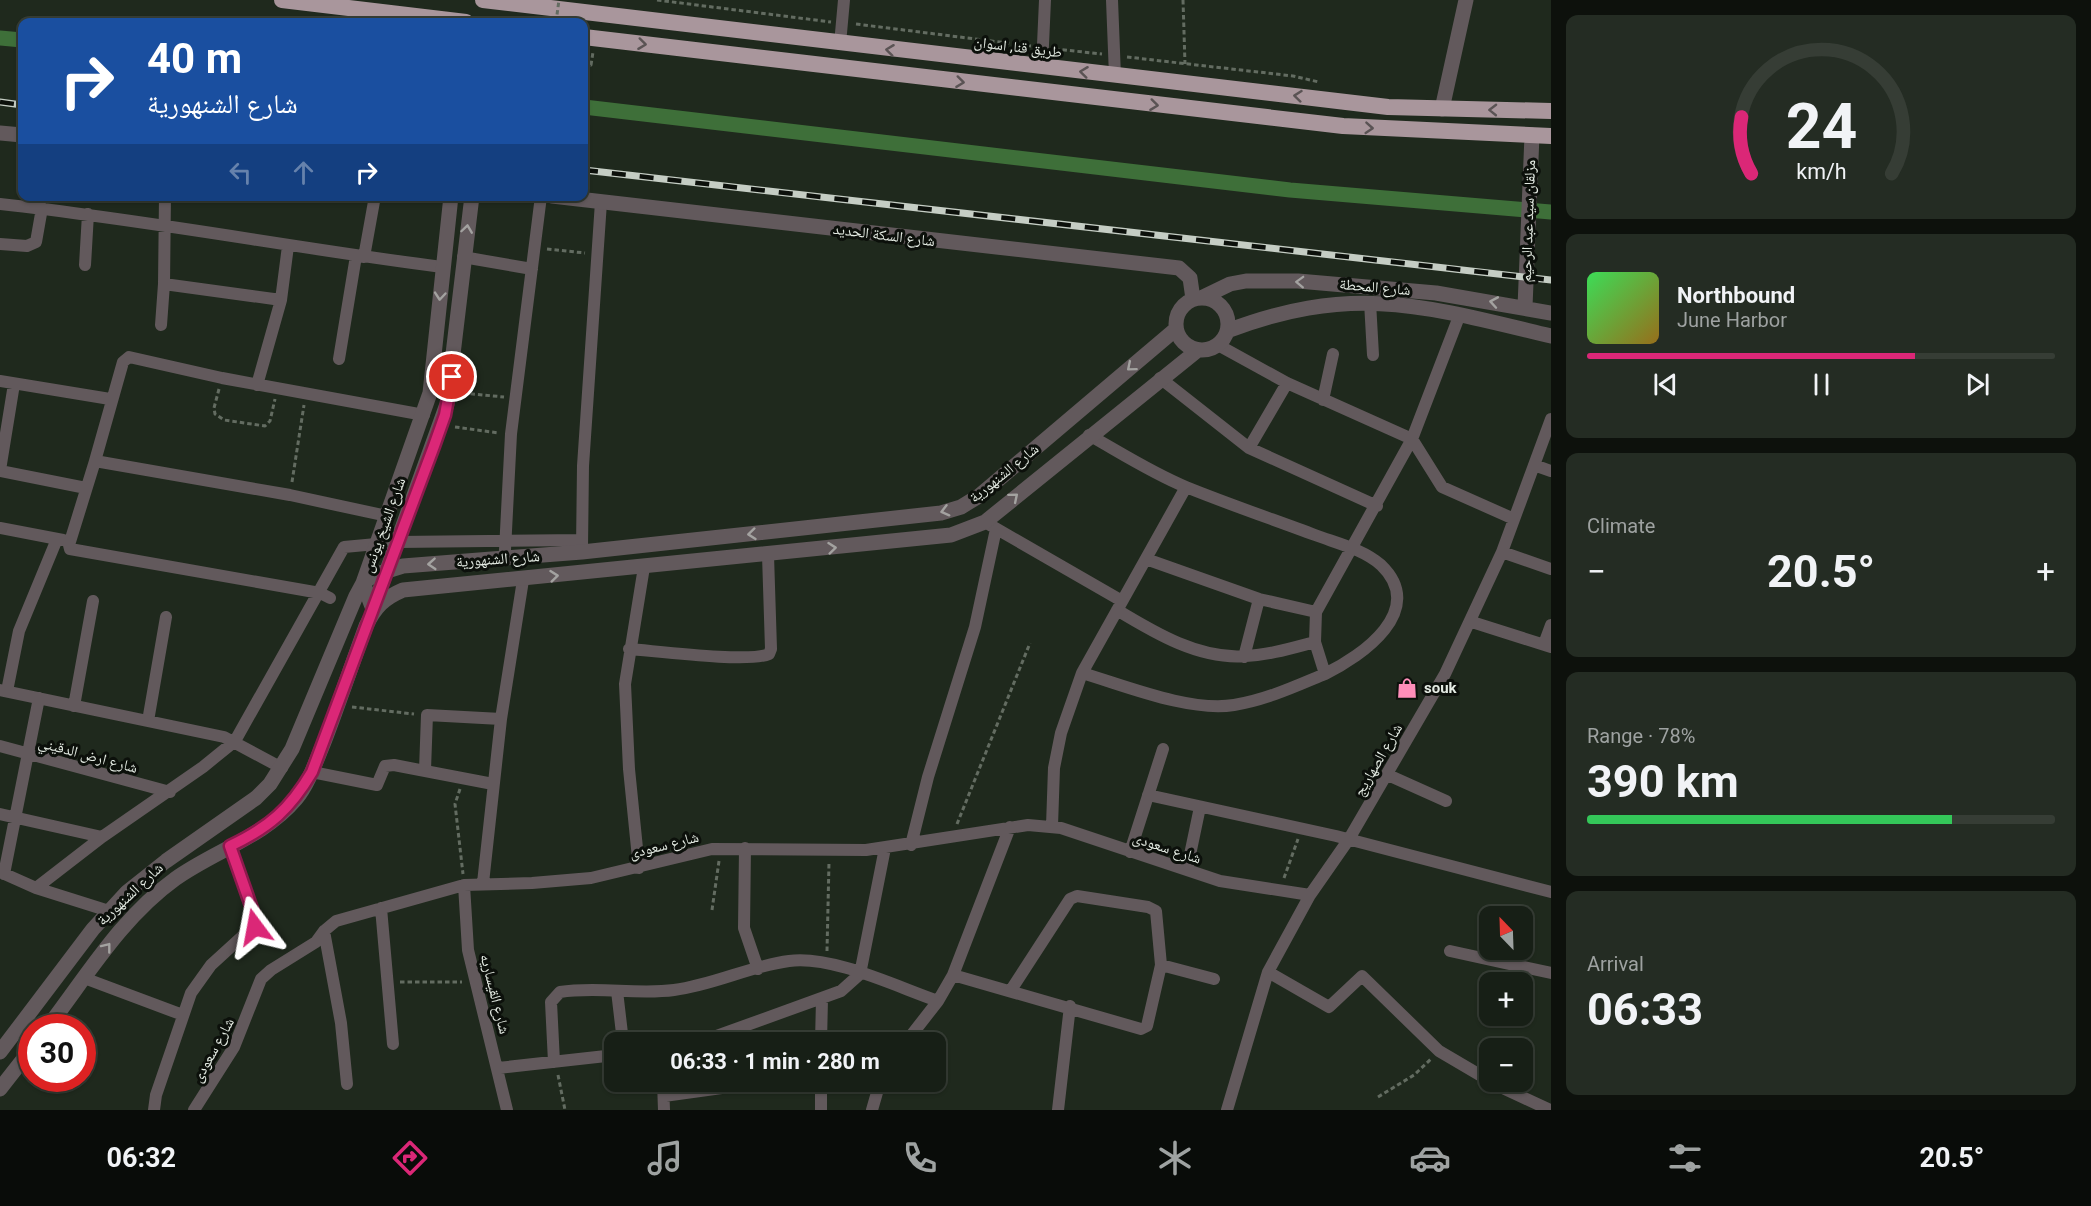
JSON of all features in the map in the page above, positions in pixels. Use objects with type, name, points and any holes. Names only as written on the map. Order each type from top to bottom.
[{"type":"highway","name":"طريق قنا, اسوان","points":[[483,0],[1042,68],[1388,106],[1551,111]]},
{"type":"highway","points":[[292,1],[433,18]]},
{"type":"highway","points":[[588,37],[1343,126],[1551,136]]},
{"type":"street","points":[[840,44],[844,0]]},
{"type":"street","points":[[1042,68],[1046,0]]},
{"type":"street","points":[[1112,0],[1115,76]]},
{"type":"street","points":[[1442,109],[1466,0]]},
{"type":"street","points":[[0,133],[18,135]]},
{"type":"street","name":"مزلقان سيد عبد الرحيم","points":[[1525,307],[1532,135]]},
{"type":"street","name":"شارع السكة الحديد","points":[[588,200],[1179,268],[1190,278],[1197,298]]},
{"type":"street","points":[[161,326],[165,201]]},
{"type":"street","points":[[339,359],[374,201]]},
{"type":"street","name":"شارع الشيخ يونس","points":[[374,609],[363,583],[424,415],[434,371],[449,201]]},
{"type":"street","name":"شارع الشيخ يونس","points":[[374,609],[441,426],[449,392],[471,201]]},
{"type":"street","points":[[505,559],[511,434],[540,201]]},
{"type":"street","points":[[36,888],[102,837],[170,792],[235,741],[325,596],[344,547],[398,542],[505,542],[582,546],[583,466],[601,202]]},
{"type":"street","points":[[0,204],[164,224],[288,246],[442,267]]},
{"type":"street","points":[[0,244],[27,246],[36,242],[42,208]]},
{"type":"street","points":[[84,265],[88,214]]},
{"type":"street","points":[[257,385],[281,300],[288,246]]},
{"type":"street","points":[[463,257],[532,269]]},
{"type":"street","name":"شارع المحطة","points":[[1197,298],[1230,284],[1246,281],[1298,282],[1436,293],[1551,313]]},
{"type":"street","points":[[164,284],[281,300]]},
{"type":"street","points":[[1218,345],[1227,330],[1228,322],[1222,308],[1209,299],[1197,298],[1181,308],[1175,322],[1176,329],[1186,345],[1198,350],[1218,345],[1287,383],[1412,439],[1442,488],[1514,519]]},
{"type":"street","points":[[1370,302],[1372,355]]},
{"type":"street","name":"شارع المحطة","points":[[1227,330],[1297,309],[1370,302],[1430,307],[1551,336]]},
{"type":"street","points":[[1326,674],[1315,642],[1316,612],[1377,506],[1412,439],[1460,314]]},
{"type":"street","name":"شارع الشنهورية","points":[[0,1052],[109,911],[157,868],[256,798],[282,768],[363,583],[374,575],[404,566],[505,559],[582,546],[921,516],[961,507],[979,496],[1176,329]]},
{"type":"street","name":"شارع الشنهورية","points":[[57,1014],[117,934],[148,901],[183,874],[230,846],[256,834],[278,818],[297,798],[312,772],[374,609],[386,597],[403,590],[942,537],[990,525],[1089,435],[1198,350]]},
{"type":"street","points":[[1323,400],[1333,354]]},
{"type":"street","points":[[282,768],[235,741],[3,691],[19,630],[86,488],[123,362],[129,357],[257,385],[424,415]]},
{"type":"street","points":[[1160,378],[1249,448],[1377,506]]},
{"type":"street","points":[[0,381],[111,399]]},
{"type":"street","points":[[1249,448],[1287,383]]},
{"type":"street","points":[[14,384],[0,471],[86,488]]},
{"type":"street","name":"شارع الصهاريج","points":[[1227,1110],[1268,972],[1310,895],[1349,839],[1388,775],[1472,622],[1502,552],[1551,419]]},
{"type":"street","points":[[1082,673],[1183,702],[1211,706],[1233,705],[1255,700],[1326,674],[1352,661],[1372,645],[1390,624],[1396,608],[1395,592],[1390,577],[1373,559],[1353,549],[1186,487],[1089,435]]},
{"type":"street","points":[[95,461],[290,495],[387,516]]},
{"type":"street","points":[[1534,465],[1551,471]]},
{"type":"street","points":[[1052,826],[1054,768],[1061,734],[1082,673],[1186,487]]},
{"type":"street","points":[[911,844],[928,777],[975,627],[990,525],[1119,606],[1154,632],[1183,644],[1212,654],[1244,657],[1315,642]]},
{"type":"street","points":[[0,528],[63,540],[73,551],[325,596]]},
{"type":"street","points":[[1502,552],[1551,569]]},
{"type":"street","points":[[629,649],[724,657],[761,657],[769,654],[771,650],[768,555]]},
{"type":"street","points":[[1146,559],[1259,599],[1316,612]]},
{"type":"street","points":[[639,868],[625,716],[625,684],[644,567]]},
{"type":"street","points":[[483,883],[501,719],[522,579]]},
{"type":"street","points":[[1244,657],[1259,599]]},
{"type":"street","points":[[74,706],[93,601]]},
{"type":"street","points":[[148,721],[166,617]]},
{"type":"street","points":[[1472,622],[1548,646],[1551,625]]},
{"type":"street","points":[[39,698],[16,819],[2,873],[36,888],[109,911]]},
{"type":"street","points":[[425,771],[428,715],[501,719]]},
{"type":"street","name":"شارع ارض الدقيني","points":[[0,746],[170,792]]},
{"type":"street","points":[[1130,852],[1163,749]]},
{"type":"street","points":[[312,772],[374,785],[380,783],[387,764],[493,784]]},
{"type":"street","points":[[1388,775],[1446,801]]},
{"type":"street","points":[[1148,795],[1349,839],[1551,892]]},
{"type":"street","points":[[1187,869],[1200,807]]},
{"type":"street","points":[[0,814],[102,837]]},
{"type":"street","name":"شارع سعودى","points":[[194,1110],[234,1047],[261,979],[271,970],[316,942],[336,921],[464,885],[560,882],[639,868],[690,853],[720,848],[829,851],[885,848],[1010,827],[1052,826],[1220,881],[1310,895]]},
{"type":"street","points":[[914,1032],[938,1001],[953,975],[1010,827]]},
{"type":"street","points":[[154,1110],[156,1095],[183,1015],[200,979],[256,924],[230,846]]},
{"type":"street","points":[[745,848],[744,928],[758,969]]},
{"type":"street","points":[[728,1032],[822,999],[850,985],[860,974],[885,848]]},
{"type":"street","name":"شارع القيساريه","points":[[464,885],[468,950],[507,1110]]},
{"type":"street","points":[[953,975],[1070,1006],[1141,1029],[1147,1026],[1161,965],[1156,911],[1148,907],[1077,896],[1065,905],[1011,990]]},
{"type":"street","points":[[381,908],[393,1044]]},
{"type":"street","points":[[324,931],[341,1023],[347,1084]]},
{"type":"street","points":[[1450,951],[1551,973]]},
{"type":"street","points":[[555,1062],[553,998],[565,992],[673,990],[709,983],[791,960],[827,962],[938,1001]]},
{"type":"street","points":[[1161,965],[1214,979]]},
{"type":"street","points":[[1268,972],[1329,1007],[1362,976],[1439,1051],[1479,1075]]},
{"type":"street","points":[[84,978],[183,1015]]},
{"type":"street","points":[[617,991],[621,1032]]},
{"type":"street","points":[[821,1032],[822,999]]},
{"type":"street","points":[[1058,1110],[1070,1006]]},
{"type":"street","points":[[498,1068],[604,1056]]},
{"type":"street","points":[[0,1089],[18,1066]]},
{"type":"street","points":[[664,1092],[664,1110]]},
{"type":"street","points":[[664,1096],[693,1092]]},
{"type":"street","points":[[821,1092],[821,1110]]},
{"type":"street","points":[[872,1110],[877,1092]]},
{"type":"street","points":[[1513,1092],[1550,1110]]},
{"type":"path","points":[[557,18],[559,0]]},
{"type":"path","points":[[1183,0],[1183,84]]},
{"type":"path","points":[[535,248],[596,254]]},
{"type":"path","points":[[222,378],[214,408],[215,414],[224,420],[265,426],[270,421],[278,389]]},
{"type":"path","points":[[449,392],[516,398]]},
{"type":"path","points":[[290,495],[306,394]]},
{"type":"path","points":[[441,426],[511,434]]},
{"type":"path","points":[[952,837],[1030,643]]},
{"type":"path","points":[[338,705],[428,715]]},
{"type":"path","points":[[464,779],[454,804],[464,885]]},
{"type":"path","points":[[1280,891],[1301,829]]},
{"type":"path","points":[[712,910],[720,848]]},
{"type":"path","points":[[827,962],[829,851]]},
{"type":"path","points":[[388,982],[476,982]]},
{"type":"path","points":[[1378,1097],[1414,1075],[1439,1051]]},
{"type":"path","points":[[555,1062],[566,1110]]},
{"type":"waterway","points":[[0,38],[18,40]]},
{"type":"waterway","points":[[588,107],[1290,190],[1551,212]]},
{"type":"railway","points":[[0,102],[18,104]]},
{"type":"railway","points":[[588,170],[1551,280]]},
{"type":"place","name":"souk","points":[[1407,688]]},
{"type":"route","points":[[255,927],[256,920],[230,846],[256,834],[278,818],[297,798],[312,772],[445,415],[452,377]]}]
